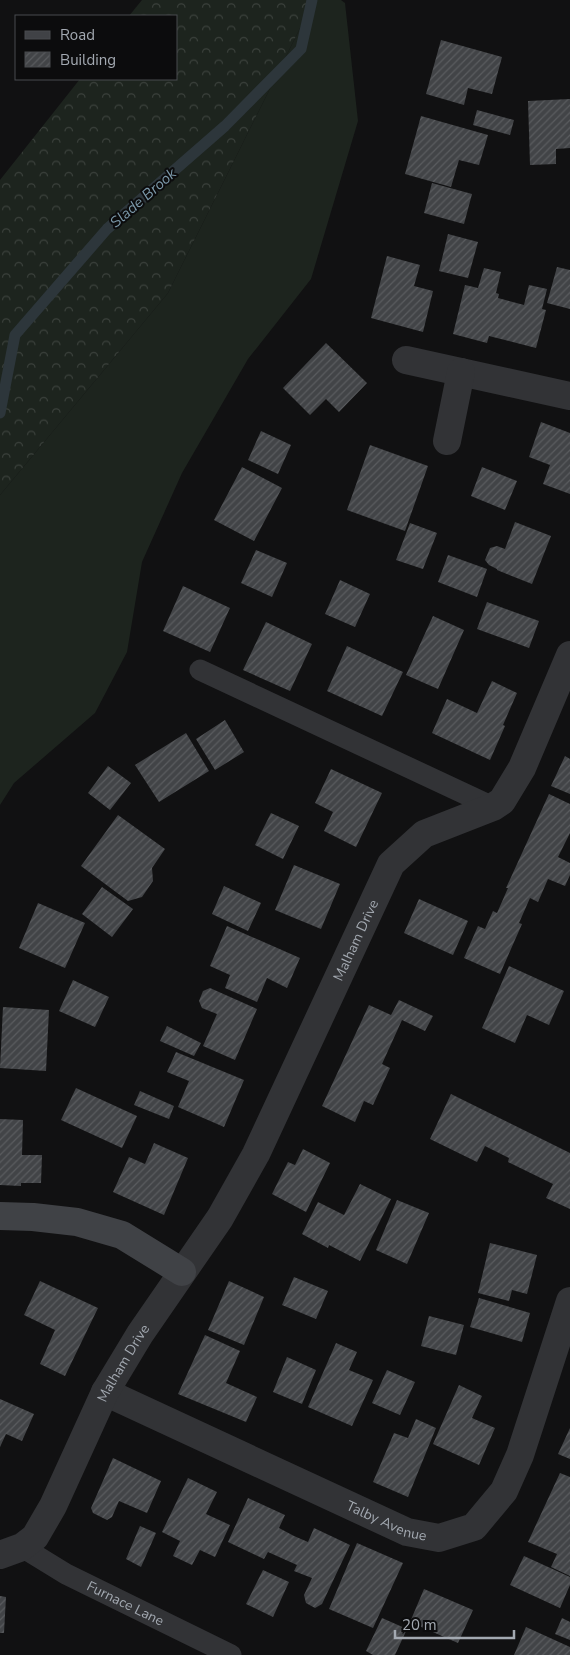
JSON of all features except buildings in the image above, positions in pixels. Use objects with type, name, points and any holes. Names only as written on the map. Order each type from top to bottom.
[{"type":"street","points":[[406,360],[570,396]]},
{"type":"street","points":[[447,441],[461,372]]},
{"type":"street","name":"Malham Drive","points":[[11,1551],[35,1537],[53,1506],[105,1392],[140,1334],[220,1218],[256,1154],[391,864],[424,834],[502,801],[522,768],[570,654]]},
{"type":"street","points":[[0,1216],[33,1217],[76,1222],[122,1235],[182,1272]]},
{"type":"street","name":"Talby Avenue","points":[[105,1392],[407,1532],[440,1538],[474,1527],[504,1491],[520,1455],[570,1302]]},
{"type":"lane","points":[[200,670],[493,806]]},
{"type":"lane","name":"Furnace Lane","points":[[11,1551],[66,1574],[231,1655]]},
{"type":"green space","points":[[142,0],[314,0],[168,293],[0,495],[0,180],[79,80],[178,80],[178,15],[130,15]]},
{"type":"green space","points":[[314,0],[341,0],[345,3],[358,121],[311,279],[248,359],[182,473],[142,562],[127,652],[95,713],[14,783],[0,805],[0,495],[168,293]]},
{"type":"waterway","name":"Slade Brook","points":[[0,413],[15,335],[107,229],[225,126],[301,49],[312,0]]}]
